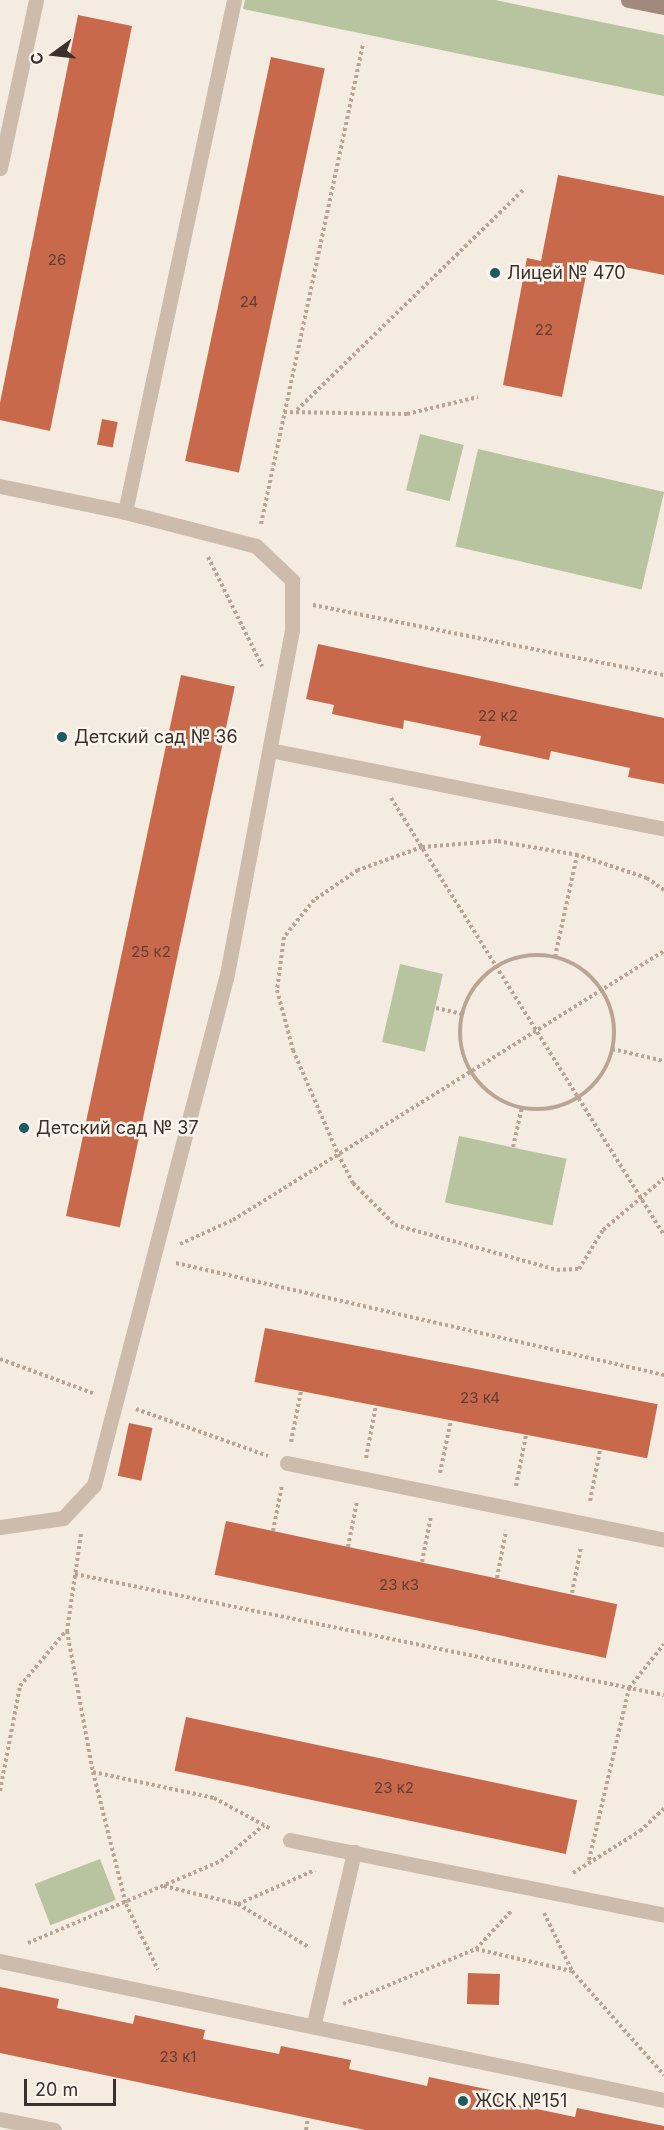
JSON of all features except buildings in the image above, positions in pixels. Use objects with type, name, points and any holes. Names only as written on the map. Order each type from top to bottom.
[{"type":"street","points":[[0,168],[36,0]]},
{"type":"street","points":[[125,512],[234,0]]},
{"type":"street","points":[[628,0],[664,8]]},
{"type":"street","points":[[0,486],[125,512],[256,546],[292,580],[292,630],[226,978],[94,1485],[63,1518],[0,1527]]},
{"type":"street","points":[[270,750],[664,829]]},
{"type":"street","points":[[287,1462],[664,1540]]},
{"type":"street","points":[[290,1840],[664,1915]]},
{"type":"street","points":[[314,2023],[354,1852]]},
{"type":"street","points":[[0,1961],[314,2023],[664,2100]]},
{"type":"street","points":[[0,2119],[54,2130]]},
{"type":"path","points":[[256,546],[363,43]]},
{"type":"path","points":[[297,410],[524,189]]},
{"type":"path","points":[[284,412],[297,410],[407,414],[478,397]]},
{"type":"path","points":[[195,529],[279,702]]},
{"type":"path","points":[[292,600],[664,675]]},
{"type":"path","points":[[373,771],[664,1235]]},
{"type":"path","points":[[664,890],[647,878],[578,855],[497,841],[422,847],[358,870],[314,900],[284,937],[277,990],[293,1050],[338,1154],[353,1183],[395,1225],[557,1270],[579,1269],[603,1230],[639,1196],[664,1178]]},
{"type":"path","points":[[555,957],[578,855]]},
{"type":"path","points":[[152,1257],[233,1220],[603,992],[664,951]]},
{"type":"path","points":[[515,957],[555,957],[582,970],[603,992],[614,1029],[612,1049],[598,1076],[577,1097],[560,1105],[522,1107],[493,1094],[471,1072],[461,1044],[462,1014],[481,978],[497,966],[515,957]]},
{"type":"path","points":[[436,1008],[462,1014]]},
{"type":"path","points":[[612,1049],[664,1061]]},
{"type":"path","points":[[513,1147],[522,1107]]},
{"type":"path","points":[[152,1257],[664,1375]]},
{"type":"path","points":[[0,1359],[287,1462]]},
{"type":"path","points":[[87,1493],[67,1631],[93,1772],[126,1904],[170,1995]]},
{"type":"path","points":[[75,1574],[664,1695]]},
{"type":"path","points":[[0,1791],[20,1686],[67,1631]]},
{"type":"path","points":[[589,1860],[629,1689],[664,1644]]},
{"type":"path","points":[[93,1772],[214,1798],[290,1840]]},
{"type":"path","points":[[314,2023],[354,1996],[418,1976],[476,1949],[540,1890],[640,1831],[664,1809]]},
{"type":"path","points":[[21,1946],[126,1904],[221,1862],[264,1825]]},
{"type":"path","points":[[238,1904],[354,1852]]},
{"type":"path","points":[[163,1886],[238,1904],[328,1960]]},
{"type":"path","points":[[540,1890],[572,1971],[664,2075]]},
{"type":"path","points":[[476,1949],[572,1971]]},
{"type":"path","points":[[306,2130],[308,2118]]},
{"type":"green space","points":[[245,0],[495,0],[664,35],[664,96],[243,9]]},
{"type":"green space","points":[[420,434],[464,445],[450,501],[406,490]]},
{"type":"green space","points":[[478,449],[664,492],[642,589],[456,546]]},
{"type":"green space","points":[[400,964],[443,974],[425,1052],[382,1042]]},
{"type":"green space","points":[[459,1136],[567,1159],[552,1225],[445,1203]]},
{"type":"green space","points":[[100,1859],[116,1900],[50,1925],[35,1884]]},
{"type":"place","name":"Лицей № 470","points":[[495,273]]},
{"type":"place","name":"Детский сад № 36","points":[[62,737]]},
{"type":"place","name":"Детский сад № 37","points":[[24,1128]]},
{"type":"place","name":"ЖСК №151","points":[[463,2101]]}]
